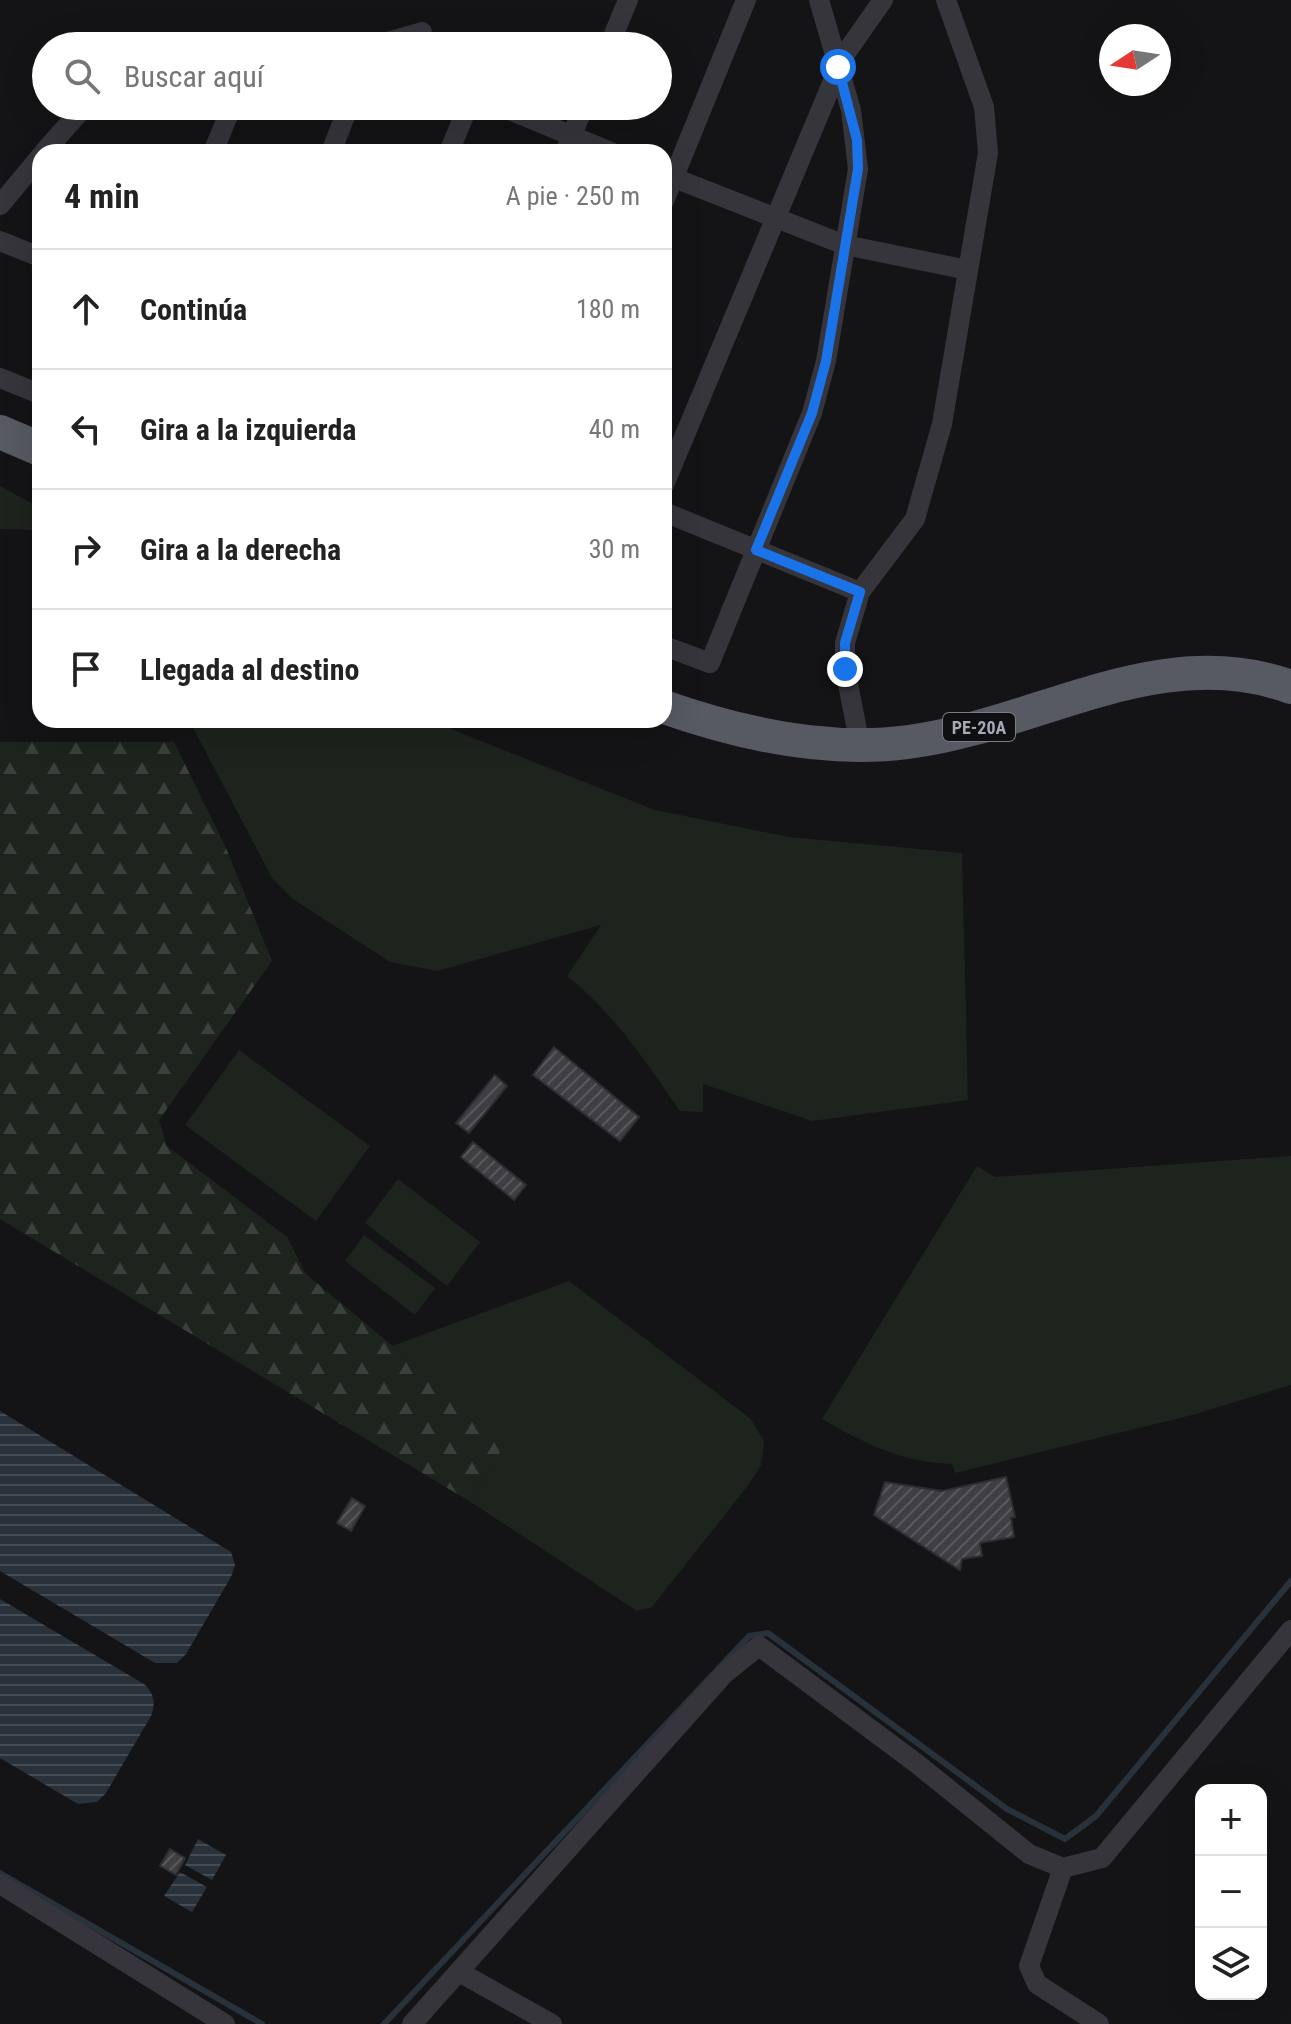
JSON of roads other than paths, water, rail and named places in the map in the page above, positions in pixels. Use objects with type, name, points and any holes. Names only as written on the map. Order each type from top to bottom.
[{"type":"highway","points":[[0,432],[32,446]]},
{"type":"highway","name":"PE-20A","points":[[672,709],[735,729],[799,741],[860,745],[950,735],[1125,681],[1172,675],[1220,674],[1291,687]]},
{"type":"street","points":[[615,32],[628,0]]},
{"type":"street","points":[[672,169],[746,0]]},
{"type":"street","points":[[672,649],[710,663],[812,413],[826,361],[858,169],[857,140],[819,0]]},
{"type":"street","points":[[672,466],[838,67],[883,0]]},
{"type":"street","points":[[860,745],[845,669],[845,643],[860,592],[915,519],[942,424],[988,153],[984,107],[946,0]]},
{"type":"street","points":[[51,144],[73,120]]},
{"type":"street","points":[[216,144],[226,120]]},
{"type":"street","points":[[334,144],[344,120]]},
{"type":"street","points":[[452,144],[462,120]]},
{"type":"street","points":[[525,120],[569,144],[578,120]]},
{"type":"street","points":[[0,205],[32,167]]},
{"type":"street","points":[[672,177],[845,245],[968,270]]},
{"type":"street","points":[[0,241],[32,254]]},
{"type":"street","points":[[0,378],[32,391]]},
{"type":"street","points":[[672,515],[860,592]]},
{"type":"street","points":[[412,2024],[461,1973],[724,1674],[759,1646],[916,1763],[1029,1854],[1063,1868],[1102,1858],[1291,1630]]},
{"type":"street","points":[[1063,1868],[1029,1966],[1037,1984],[1099,2024]]},
{"type":"street","points":[[0,1884],[225,2024]]},
{"type":"street","points":[[461,1973],[552,2024]]},
{"type":"waterway","points":[[384,2024],[749,1636],[768,1633],[1007,1809],[1065,1839],[1096,1816],[1291,1581]]},
{"type":"waterway","points":[[0,1873],[262,2024]]}]
